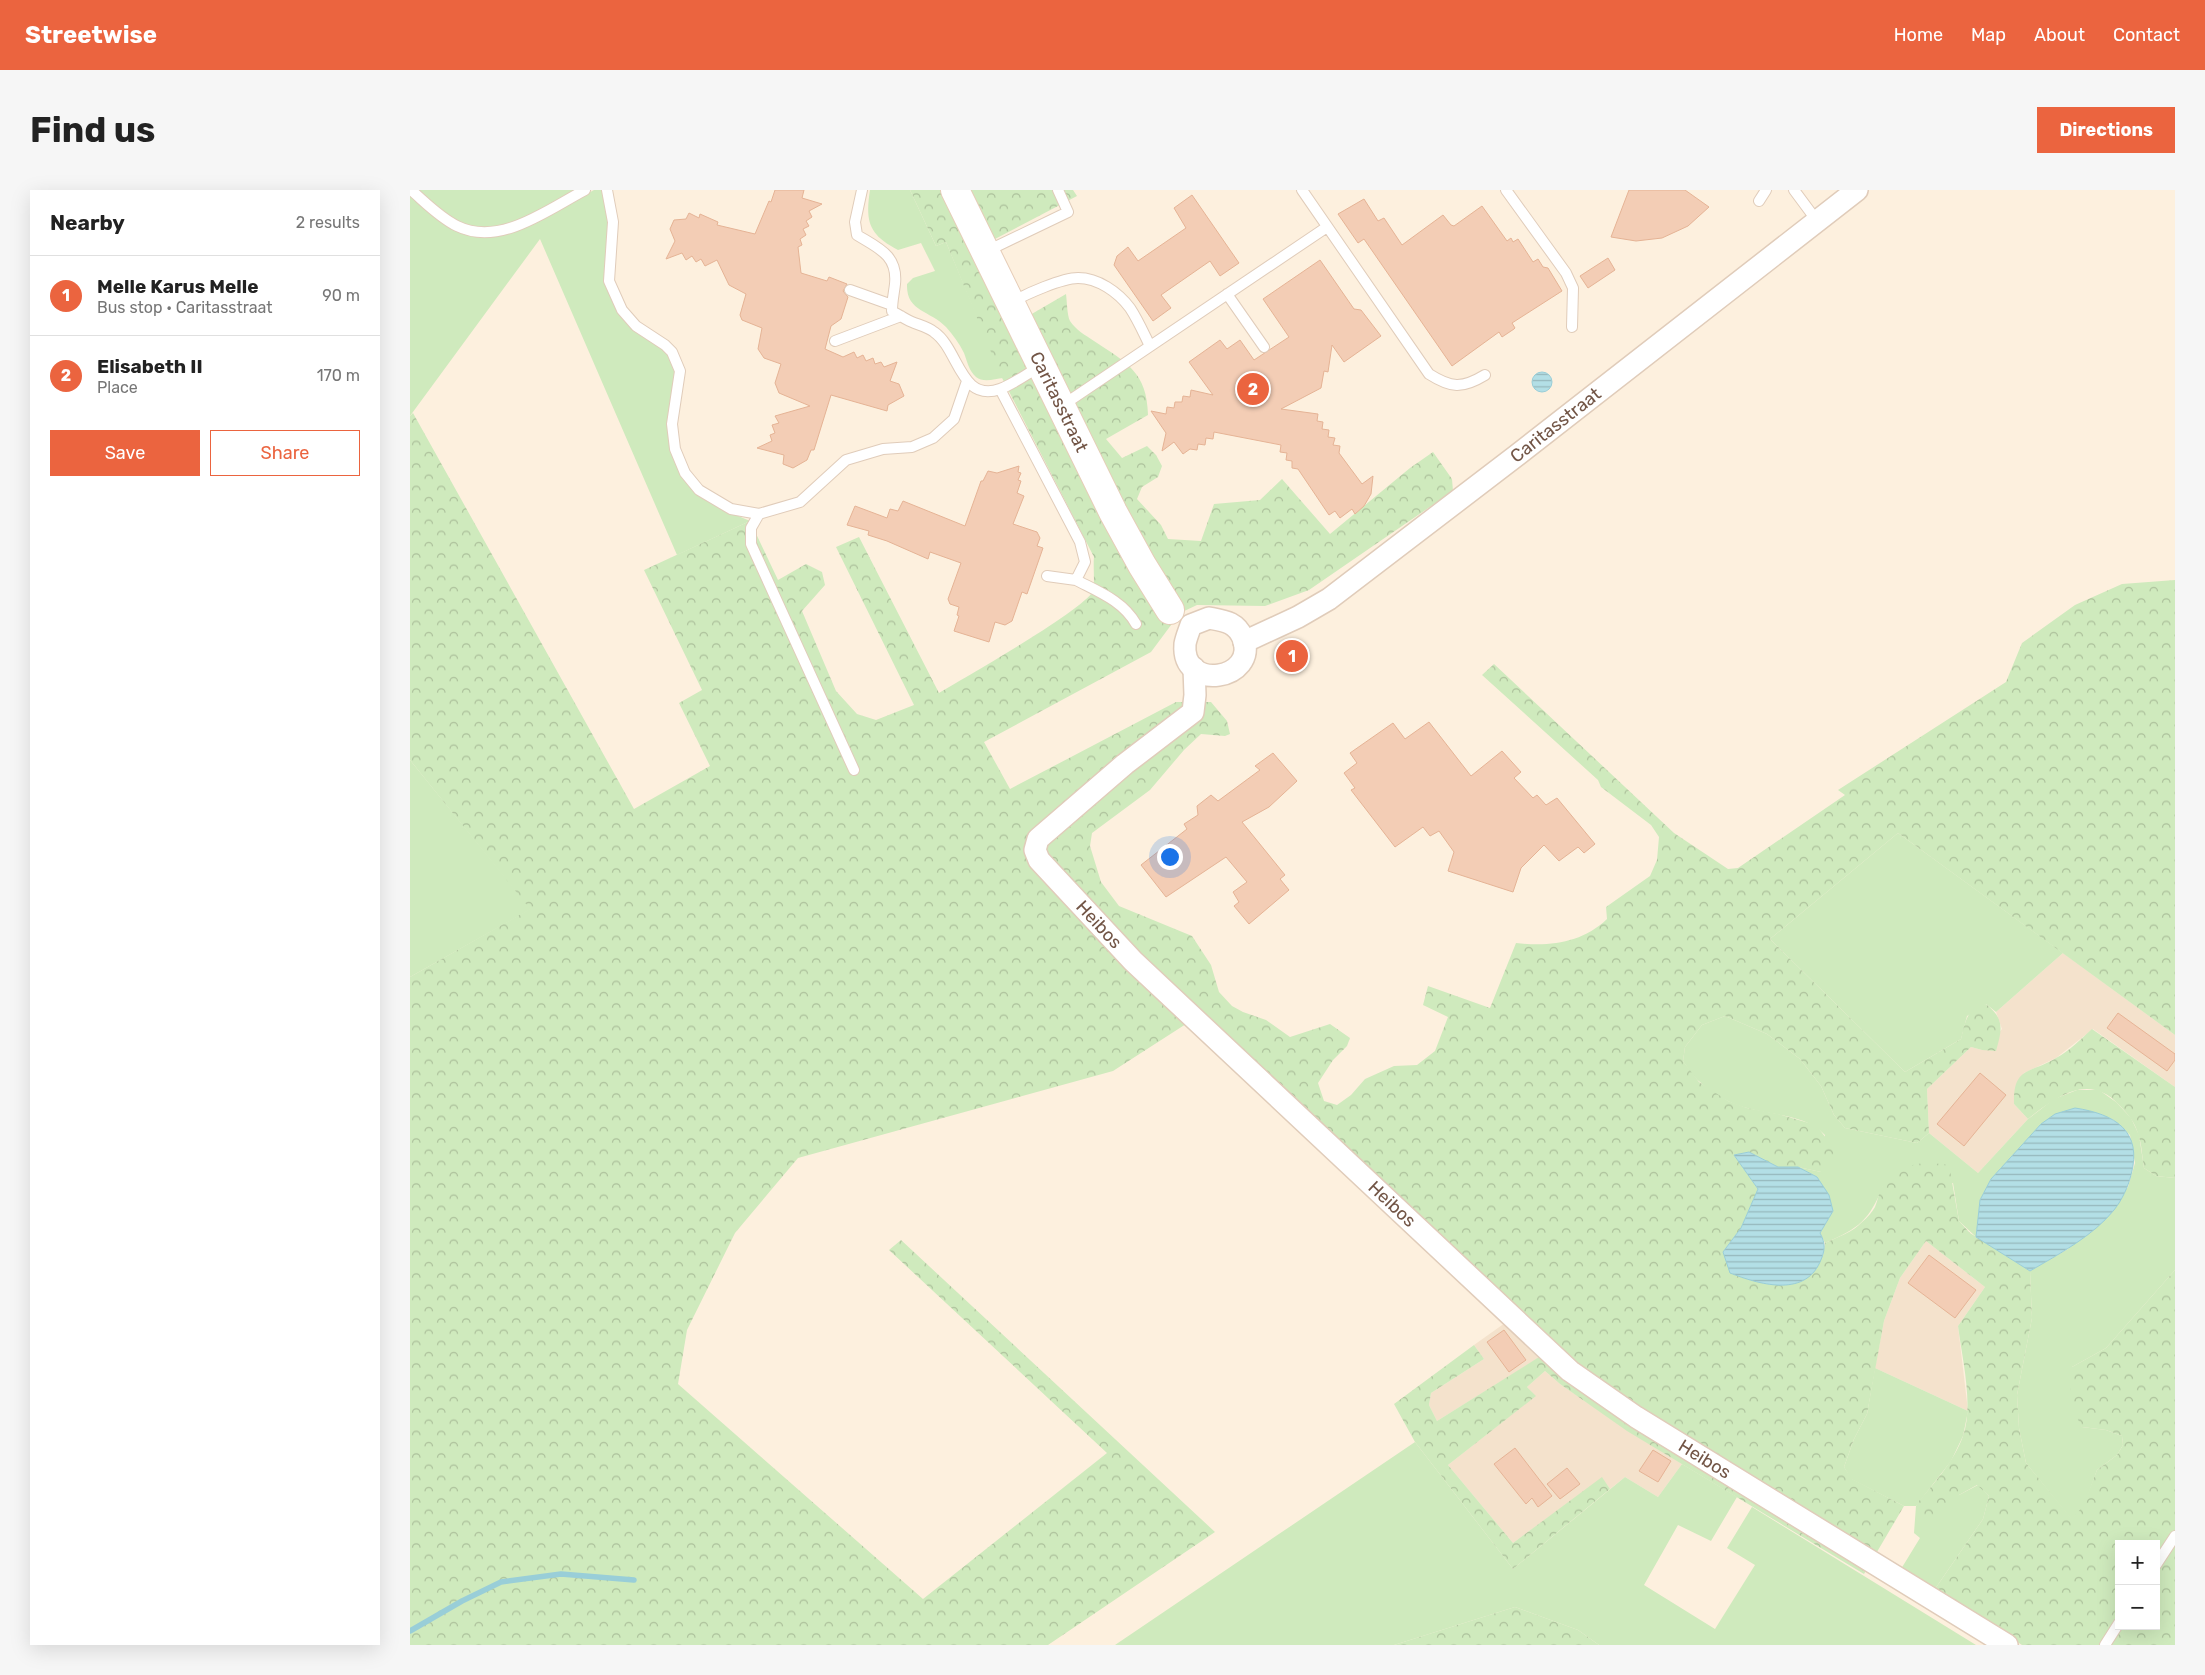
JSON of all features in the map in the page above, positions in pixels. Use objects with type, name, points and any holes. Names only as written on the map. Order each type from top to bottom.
[{"type":"street","name":"Caritasstraat","points":[[956,190],[1113,512],[1142,565],[1181,618]]},
{"type":"street","name":"Caritasstraat","points":[[1244,642],[1298,617],[1328,598],[1516,456],[1857,190]]},
{"type":"street","points":[[1181,618],[1209,618],[1230,622],[1240,631],[1244,642],[1243,656],[1235,669],[1221,676],[1207,676],[1194,668],[1186,656],[1181,618]]},
{"type":"street","name":"Heibos","points":[[1194,668],[1195,695],[1193,712],[1136,754],[1038,839],[1035,850],[1039,860],[1133,961],[1570,1371],[1636,1417],[2007,1645]]},
{"type":"lane","points":[[411,190],[441,216],[458,226],[477,233],[489,233],[511,229],[585,190]]},
{"type":"lane","points":[[607,190],[613,222],[609,281],[622,310],[636,326],[665,345],[672,352],[680,371],[672,424],[675,449],[685,473],[699,490],[731,509],[759,514],[800,502],[846,460],[883,449],[912,447],[933,438],[954,418],[968,381]]},
{"type":"lane","points":[[862,190],[855,222],[857,235],[884,250],[893,265],[895,282],[892,311],[934,332],[954,356],[964,377],[972,386],[984,391],[1000,389],[1042,366]]},
{"type":"lane","points":[[986,252],[1068,212],[1058,190]]},
{"type":"lane","points":[[1302,190],[1429,374],[1444,384],[1460,385],[1470,384],[1485,375]]},
{"type":"lane","points":[[1506,190],[1566,273],[1573,288],[1572,327]]},
{"type":"lane","points":[[1759,201],[1766,190]]},
{"type":"lane","points":[[1794,190],[1817,221]]},
{"type":"lane","points":[[1062,406],[1327,227]]},
{"type":"lane","points":[[1011,302],[1053,284],[1077,278],[1099,283],[1115,292],[1130,308],[1150,346]]},
{"type":"lane","points":[[850,290],[892,305]]},
{"type":"lane","points":[[1228,294],[1264,347]]},
{"type":"lane","points":[[835,341],[902,316]]},
{"type":"lane","points":[[1000,389],[1080,542],[1086,562],[1076,580]]},
{"type":"lane","points":[[759,514],[751,528],[751,544],[854,770]]},
{"type":"lane","points":[[1047,576],[1076,580],[1106,595],[1129,612],[1136,624]]},
{"type":"lane","points":[[2160,1559],[2175,1536]]},
{"type":"lane","points":[[2105,1645],[2115,1629]]},
{"type":"shaded area","points":[[2063,953],[2175,1035],[2175,1087],[2093,1029],[2056,1058],[2024,1073],[2014,1104],[2028,1119],[1978,1173],[1929,1133],[1927,1089],[1971,1047],[1982,1050],[2002,1029],[1996,1012]]},
{"type":"shaded area","points":[[1926,1241],[1985,1287],[1958,1326],[1968,1411],[1875,1368],[1884,1321],[1900,1278]]},
{"type":"shaded area","points":[[1512,1318],[1548,1352],[1437,1421],[1429,1405],[1431,1393],[1484,1359],[1474,1345]]},
{"type":"shaded area","points":[[1545,1371],[1560,1384],[1627,1430],[1682,1464],[1658,1497],[1625,1477],[1610,1489],[1602,1478],[1513,1543],[1448,1465],[1535,1396],[1527,1387]]},
{"type":"green space","points":[[418,190],[575,190],[513,223],[498,227],[482,228],[466,224],[448,215]]},
{"type":"green space","points":[[594,190],[604,190],[608,216],[611,296],[665,348],[677,375],[673,395],[683,476],[694,492],[722,509],[750,521],[677,555],[540,239],[410,416],[410,194],[463,231],[483,238],[515,231]]},
{"type":"green space","points":[[870,190],[910,190],[936,246],[946,242],[1003,378],[986,380],[976,377],[970,369],[956,339],[949,330],[940,321],[920,310],[910,300],[907,284],[913,278],[935,271],[921,243],[898,250],[875,233],[871,226],[868,211]]},
{"type":"green space","points":[[910,190],[1073,190],[1077,196],[995,239],[1030,315],[1066,294],[1068,315],[1072,324],[1125,363],[1139,378],[1147,400],[1148,415],[1106,439],[1122,458],[1147,446],[1156,455],[1162,466],[1158,477],[1142,487],[1137,499],[1161,525],[1168,539],[1201,541],[1214,504],[1260,500],[1282,479],[1330,534],[1410,468],[1433,452],[1452,479],[1453,491],[1309,590],[1265,606],[1197,605],[1180,613],[1151,652],[984,742],[1010,789],[1176,702],[1211,702],[1227,721],[1230,734],[1225,736],[1201,734],[1184,750],[1150,790],[1092,833],[1090,846],[1101,882],[1119,906],[1192,936],[1211,965],[1219,992],[1232,1006],[1266,1020],[1290,1037],[1330,1024],[1350,1038],[1347,1046],[1333,1060],[1318,1083],[1324,1101],[1337,1105],[1351,1095],[1365,1079],[1394,1066],[1417,1065],[1435,1051],[1448,1017],[1423,1005],[1428,986],[1490,1008],[1516,943],[1553,943],[1576,938],[1587,933],[1607,919],[1606,907],[1650,876],[1657,860],[1659,837],[1651,825],[1601,787],[1598,780],[1482,675],[1494,664],[1674,833],[1728,869],[1738,868],[1845,795],[1838,790],[2006,682],[2022,643],[2075,605],[2122,584],[2175,580],[2175,1035],[1898,833],[1770,939],[1905,1072],[1961,1039],[1968,1016],[1975,1008],[1986,1004],[1992,1009],[2000,1025],[2000,1037],[1996,1051],[1971,1047],[1927,1089],[1929,1133],[1917,1143],[1845,1128],[1834,1115],[1821,1086],[1800,1059],[1767,1034],[1725,1016],[1702,1025],[1685,1047],[1683,1061],[1699,1082],[1728,1101],[1747,1108],[1778,1114],[1816,1125],[1840,1156],[1832,1166],[1821,1172],[1798,1167],[1778,1167],[1749,1152],[1734,1155],[1758,1189],[1741,1228],[1723,1252],[1823,1256],[1825,1243],[1854,1229],[1869,1215],[1875,1207],[1880,1190],[1889,1177],[1913,1165],[1930,1163],[1949,1165],[1959,1221],[1970,1233],[2030,1271],[2032,1318],[2017,1395],[2019,1428],[2026,1463],[2072,1519],[2083,1506],[2097,1470],[2117,1455],[2123,1445],[2122,1436],[2106,1430],[2082,1427],[2071,1398],[2072,1367],[2106,1348],[2175,1270],[2175,1645],[2022,1645],[1935,1589],[1983,1519],[1989,1496],[1977,1485],[1959,1495],[1945,1518],[1925,1519],[1916,1505],[1949,1464],[1963,1436],[1966,1424],[1967,1396],[1958,1326],[1985,1287],[1926,1241],[1900,1278],[1884,1321],[1867,1414],[1854,1439],[1844,1467],[1852,1479],[1904,1506],[1864,1574],[1627,1431],[1560,1384],[1545,1371],[1527,1387],[1536,1396],[1448,1465],[1513,1543],[1602,1477],[1610,1489],[1513,1569],[1415,1442],[1394,1404],[1474,1345],[1484,1359],[1431,1393],[1429,1405],[1437,1421],[1547,1352],[1186,1024],[1113,1071],[798,1158],[735,1233],[687,1330],[678,1384],[923,1599],[1107,1453],[889,1250],[901,1240],[1215,1532],[1048,1645],[410,1645],[410,977],[530,909],[410,760],[410,416],[413,413],[634,809],[710,766],[679,703],[702,690],[644,570],[750,521],[778,580],[806,564],[822,572],[825,585],[802,611],[836,691],[857,714],[876,720],[914,705],[836,547],[859,537],[939,693],[1047,628],[1069,613],[1093,591],[1094,557],[1000,374],[946,242],[936,246]]},
{"type":"green space","points":[[410,760],[531,909],[410,977]]},
{"type":"green space","points":[[1898,833],[2063,953],[1996,1012],[1986,1004],[1967,1016],[1961,1039],[1905,1072],[1770,939]]},
{"type":"green space","points":[[1725,1016],[1767,1034],[1800,1059],[1821,1086],[1834,1115],[1845,1128],[1917,1143],[1929,1133],[1978,1173],[2028,1119],[2054,1099],[2077,1090],[2099,1090],[2116,1102],[2131,1118],[2139,1135],[2144,1168],[2156,1176],[2175,1178],[2175,1270],[2106,1348],[2072,1367],[2082,1427],[2106,1430],[2122,1436],[2123,1445],[2117,1455],[2097,1470],[2084,1506],[2072,1520],[2026,1463],[2019,1428],[2017,1395],[2032,1318],[2030,1271],[2068,1249],[2128,1187],[2135,1163],[2130,1135],[2112,1119],[1991,1179],[1980,1200],[1976,1237],[1959,1221],[1953,1183],[1883,1186],[1873,1208],[1862,1222],[1855,1228],[1825,1243],[1820,1233],[1833,1211],[1817,1177],[1798,1167],[1821,1172],[1825,1135],[1817,1128],[1799,1119],[1757,1111],[1722,1098],[1697,1080],[1683,1061],[1685,1047],[1702,1025]]},
{"type":"green space","points":[[2092,1029],[2175,1087],[2175,1178],[2156,1176],[2144,1168],[2140,1142],[2135,1126],[2131,1118],[2108,1095],[2096,1090],[2084,1089],[2073,1091],[2061,1096],[2028,1119],[2014,1104],[2016,1083],[2020,1077],[2061,1055]]},
{"type":"green space","points":[[1875,1368],[1968,1411],[1963,1436],[1951,1461],[1916,1506],[1904,1506],[1851,1479],[1844,1467],[1854,1439],[1867,1414]]},
{"type":"green space","points":[[1415,1442],[1513,1569],[1625,1477],[1658,1497],[1682,1464],[1737,1497],[1711,1541],[1678,1525],[1644,1585],[1715,1629],[1755,1565],[1727,1548],[1752,1507],[1976,1645],[1599,1645],[1578,1630],[1515,1607],[1394,1645],[1115,1645]]},
{"type":"green space","points":[[1978,1485],[1989,1496],[1983,1519],[1935,1589],[1901,1569],[1920,1538],[1914,1533],[1916,1506],[1959,1495]]},
{"type":"green space","points":[[1515,1607],[1578,1630],[1599,1645],[1394,1645]]},
{"type":"water","points":[[1538,372],[1546,372],[1552,378],[1552,386],[1546,392],[1538,392],[1532,386],[1532,378]]},
{"type":"water","points":[[2075,1108],[2102,1115],[2122,1127],[2129,1136],[2133,1147],[2134,1160],[2131,1175],[2122,1198],[2106,1219],[2075,1244],[2030,1271],[1976,1237],[1980,1200],[1991,1179],[2041,1124],[2055,1114]]},
{"type":"water","points":[[1749,1152],[1778,1167],[1798,1167],[1817,1177],[1829,1195],[1833,1211],[1820,1233],[1824,1244],[1823,1254],[1813,1273],[1803,1280],[1792,1284],[1767,1284],[1730,1273],[1723,1252],[1741,1228],[1758,1189],[1734,1155]]},
{"type":"building","points":[[775,190],[804,190],[802,198],[822,204],[809,211],[812,217],[806,221],[809,226],[803,229],[806,235],[800,239],[802,245],[798,247],[801,273],[827,281],[829,277],[847,284],[843,291],[848,297],[841,319],[831,326],[825,349],[843,357],[854,352],[857,358],[863,355],[866,361],[873,358],[875,364],[881,362],[884,367],[897,362],[890,381],[899,384],[904,396],[888,405],[887,411],[831,395],[814,450],[811,450],[807,460],[793,468],[783,464],[784,455],[757,448],[772,441],[770,435],[775,433],[772,425],[779,423],[775,416],[810,406],[779,393],[775,383],[781,364],[764,358],[758,349],[762,328],[742,320],[740,315],[746,294],[729,285],[717,260],[705,266],[701,259],[696,262],[692,256],[686,260],[682,253],[666,259],[675,241],[670,229],[674,220],[686,219],[689,213],[699,218],[700,214],[718,222],[717,225],[755,234]]},
{"type":"building","points":[[1629,190],[1685,190],[1709,207],[1688,226],[1662,238],[1636,241],[1611,237]]},
{"type":"building","points":[[1192,195],[1239,263],[1220,276],[1210,261],[1161,295],[1171,308],[1153,321],[1114,265],[1117,256],[1128,247],[1138,261],[1186,228],[1174,208]]},
{"type":"building","points":[[1364,199],[1378,221],[1384,218],[1402,245],[1443,215],[1454,226],[1482,206],[1507,241],[1511,238],[1513,242],[1518,239],[1533,262],[1538,259],[1543,267],[1548,268],[1562,291],[1512,323],[1514,329],[1502,337],[1499,332],[1452,366],[1364,239],[1358,243],[1338,214]]},
{"type":"building","points":[[1608,258],[1615,270],[1588,288],[1580,276]]},
{"type":"building","points":[[1320,260],[1354,309],[1361,310],[1381,336],[1344,362],[1332,345],[1328,372],[1324,371],[1321,388],[1281,409],[1318,414],[1317,421],[1323,422],[1322,429],[1329,430],[1328,437],[1335,438],[1333,445],[1340,446],[1339,453],[1362,484],[1373,476],[1371,494],[1364,506],[1355,514],[1352,509],[1340,518],[1335,511],[1329,515],[1298,469],[1292,468],[1292,461],[1286,460],[1287,453],[1280,452],[1281,445],[1214,432],[1213,439],[1206,438],[1205,445],[1198,444],[1197,450],[1190,449],[1183,454],[1174,442],[1162,451],[1166,433],[1151,411],[1166,414],[1167,407],[1174,408],[1175,402],[1182,402],[1183,396],[1190,397],[1191,390],[1213,395],[1189,362],[1220,340],[1227,349],[1240,340],[1254,360],[1289,337],[1263,299]]},
{"type":"building","points":[[1019,466],[1018,472],[1021,473],[1018,480],[1021,481],[1017,493],[1024,496],[1013,524],[1037,532],[1040,538],[1037,546],[1043,548],[1027,594],[1022,592],[1012,621],[1005,625],[995,622],[989,642],[954,631],[959,616],[957,615],[959,607],[950,604],[948,599],[961,563],[930,552],[928,559],[868,535],[869,531],[847,525],[855,506],[887,518],[890,509],[898,511],[903,501],[965,526],[981,481],[983,481],[988,471],[997,473]]},
{"type":"building","points":[[1429,722],[1471,776],[1502,751],[1521,772],[1514,778],[1533,798],[1537,795],[1546,805],[1557,798],[1595,844],[1584,853],[1578,847],[1559,861],[1544,845],[1521,868],[1513,892],[1448,871],[1454,852],[1439,831],[1430,836],[1423,827],[1395,847],[1351,790],[1355,788],[1344,773],[1357,763],[1350,753],[1393,723],[1405,739]]},
{"type":"building","points":[[1273,753],[1297,781],[1269,807],[1242,822],[1285,875],[1280,879],[1289,890],[1249,924],[1234,906],[1239,902],[1233,892],[1247,882],[1226,857],[1166,897],[1141,865],[1187,829],[1184,824],[1198,815],[1197,806],[1211,795],[1218,801],[1260,770],[1255,766]]},
{"type":"building","points":[[2118,1013],[2175,1054],[2175,1060],[2167,1071],[2107,1028]]},
{"type":"building","points":[[1980,1073],[2006,1095],[1964,1146],[1937,1124]]},
{"type":"building","points":[[1929,1255],[1976,1290],[1955,1318],[1908,1283]]},
{"type":"building","points":[[1504,1330],[1526,1360],[1509,1372],[1487,1342]]},
{"type":"building","points":[[1515,1448],[1552,1496],[1538,1507],[1532,1498],[1526,1504],[1494,1464]]},
{"type":"building","points":[[1653,1450],[1671,1461],[1658,1482],[1639,1471]]},
{"type":"building","points":[[1567,1468],[1580,1484],[1560,1499],[1547,1484]]},
{"type":"waterway","points":[[410,1631],[462,1601],[501,1582],[561,1574],[634,1580]]},
{"type":"place","name":"Elisabeth II","points":[[1253,389]]},
{"type":"place","name":"Melle Karus Melle","points":[[1292,656]]}]
